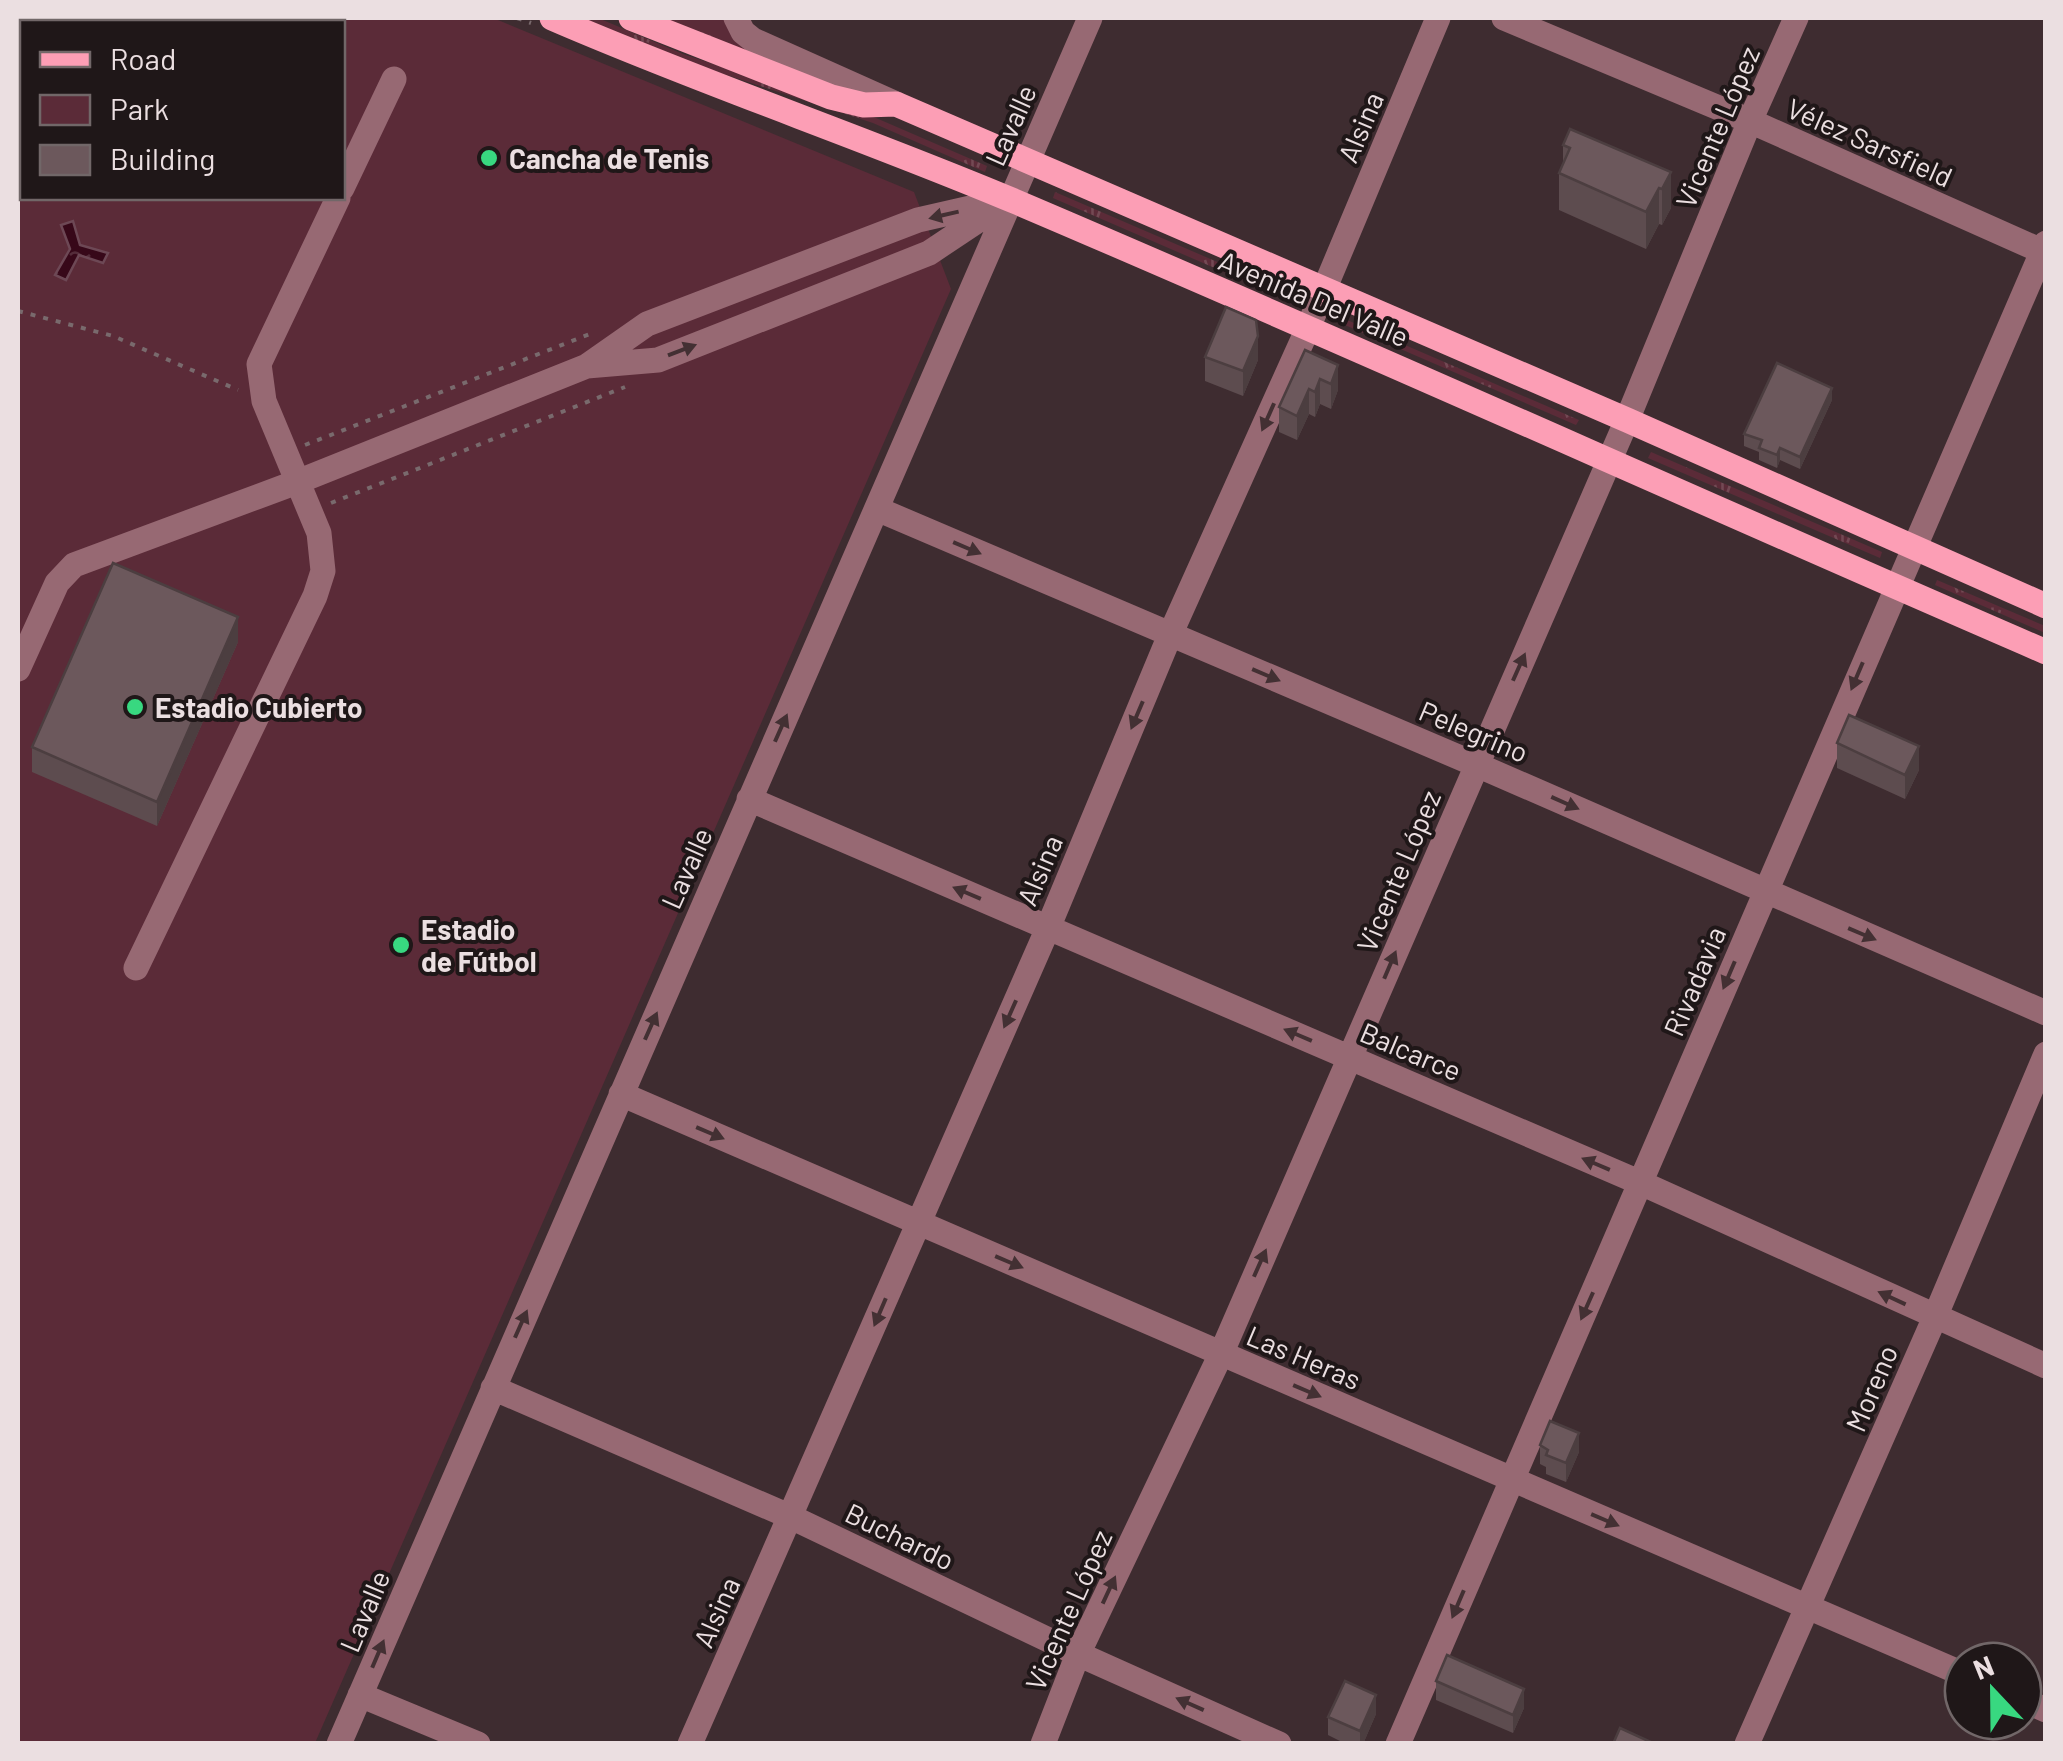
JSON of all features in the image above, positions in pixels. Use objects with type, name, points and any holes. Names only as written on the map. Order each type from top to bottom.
[{"type":"main road","name":"Avenida Del Valle","points":[[552,18],[642,57],[1010,199],[2046,652]]},
{"type":"main road","name":"Avenida Del Valle","points":[[631,18],[830,97],[864,105],[896,104],[2046,606]]},
{"type":"street","points":[[736,18],[752,40],[896,104]]},
{"type":"street","name":"Lavalle","points":[[339,1744],[1090,18]]},
{"type":"street","name":"Alsina","points":[[690,1744],[1048,928],[1170,635],[1325,289],[1438,18]]},
{"type":"street","name":"Vélez Sarsfield","points":[[1504,18],[2044,249]]},
{"type":"street","name":"Vicente López","points":[[1043,1744],[1078,1654],[1221,1354],[1627,420],[1796,18]]},
{"type":"street","points":[[345,182],[394,79]]},
{"type":"street","points":[[587,366],[658,360],[929,253],[1010,199]]},
{"type":"street","points":[[18,669],[57,583],[74,565],[297,482],[587,366],[647,324],[918,220],[1010,199]]},
{"type":"street","points":[[136,968],[316,596],[323,571],[319,533],[264,401],[259,364],[337,200]]},
{"type":"street","name":"Rivadavia","points":[[1398,1744],[2044,249]]},
{"type":"street","name":"Pelegrino","points":[[878,510],[1477,764],[2046,1013]]},
{"type":"street","name":"Balcarce","points":[[749,799],[1640,1183],[2046,1366]]},
{"type":"street","name":"Moreno","points":[[1747,1744],[2046,1054]]},
{"type":"street","name":"Las Heras","points":[[621,1094],[1943,1665]]},
{"type":"street","name":"Buchardo","points":[[493,1388],[791,1517],[1078,1654],[1279,1744]]},
{"type":"street","points":[[360,1695],[478,1744]]},
{"type":"path","points":[[18,311],[113,336],[264,401]]},
{"type":"green space","points":[[493,18],[914,192],[951,289],[315,1743],[18,1744],[18,48],[20,43],[20,200],[345,200],[345,20],[32,20]]},
{"type":"green space","points":[[582,18],[598,18],[683,54],[876,118],[987,166],[985,172],[873,123],[681,60]]},
{"type":"green space","points":[[650,18],[727,18],[741,45],[790,68]]},
{"type":"green space","points":[[1055,192],[1287,292],[1284,298],[1053,198]]},
{"type":"green space","points":[[1347,320],[1579,420],[1576,425],[1345,325]]},
{"type":"green space","points":[[1651,452],[1882,552],[1880,558],[1648,458]]},
{"type":"green space","points":[[1937,580],[2045,626],[2045,633],[1935,585]]},
{"type":"water","points":[[73,221],[80,245],[108,253],[103,263],[79,255],[66,280],[55,275],[70,249],[61,225]]},
{"type":"building","points":[[1570,129],[1671,172],[1646,212],[1559,173],[1570,148],[1563,145]]},
{"type":"building","points":[[1226,307],[1256,320],[1258,336],[1243,371],[1205,357]]},
{"type":"building","points":[[1305,350],[1338,365],[1331,384],[1320,379],[1315,392],[1309,389],[1297,416],[1279,407]]},
{"type":"building","points":[[1777,363],[1832,388],[1800,457],[1780,448],[1777,455],[1759,448],[1762,440],[1744,434]]},
{"type":"building","name":"Estadio Cubierto","points":[[113,563],[238,617],[157,802],[32,747]]},
{"type":"building","points":[[1849,715],[1919,746],[1905,775],[1837,743]]},
{"type":"building","points":[[1550,1421],[1579,1433],[1566,1463],[1546,1455],[1548,1450],[1540,1445]]},
{"type":"building","points":[[1447,1655],[1524,1689],[1513,1715],[1436,1681]]},
{"type":"building","points":[[1345,1681],[1376,1695],[1360,1731],[1328,1717]]},
{"type":"building","points":[[1620,1728],[1655,1744],[1613,1744]]},
{"type":"place","name":"Cancha de Tenis","points":[[489,158]]},
{"type":"place","name":"Estadio Cubierto","points":[[135,707]]},
{"type":"place","name":"Estadio de Fútbol","points":[[401,945]]}]
